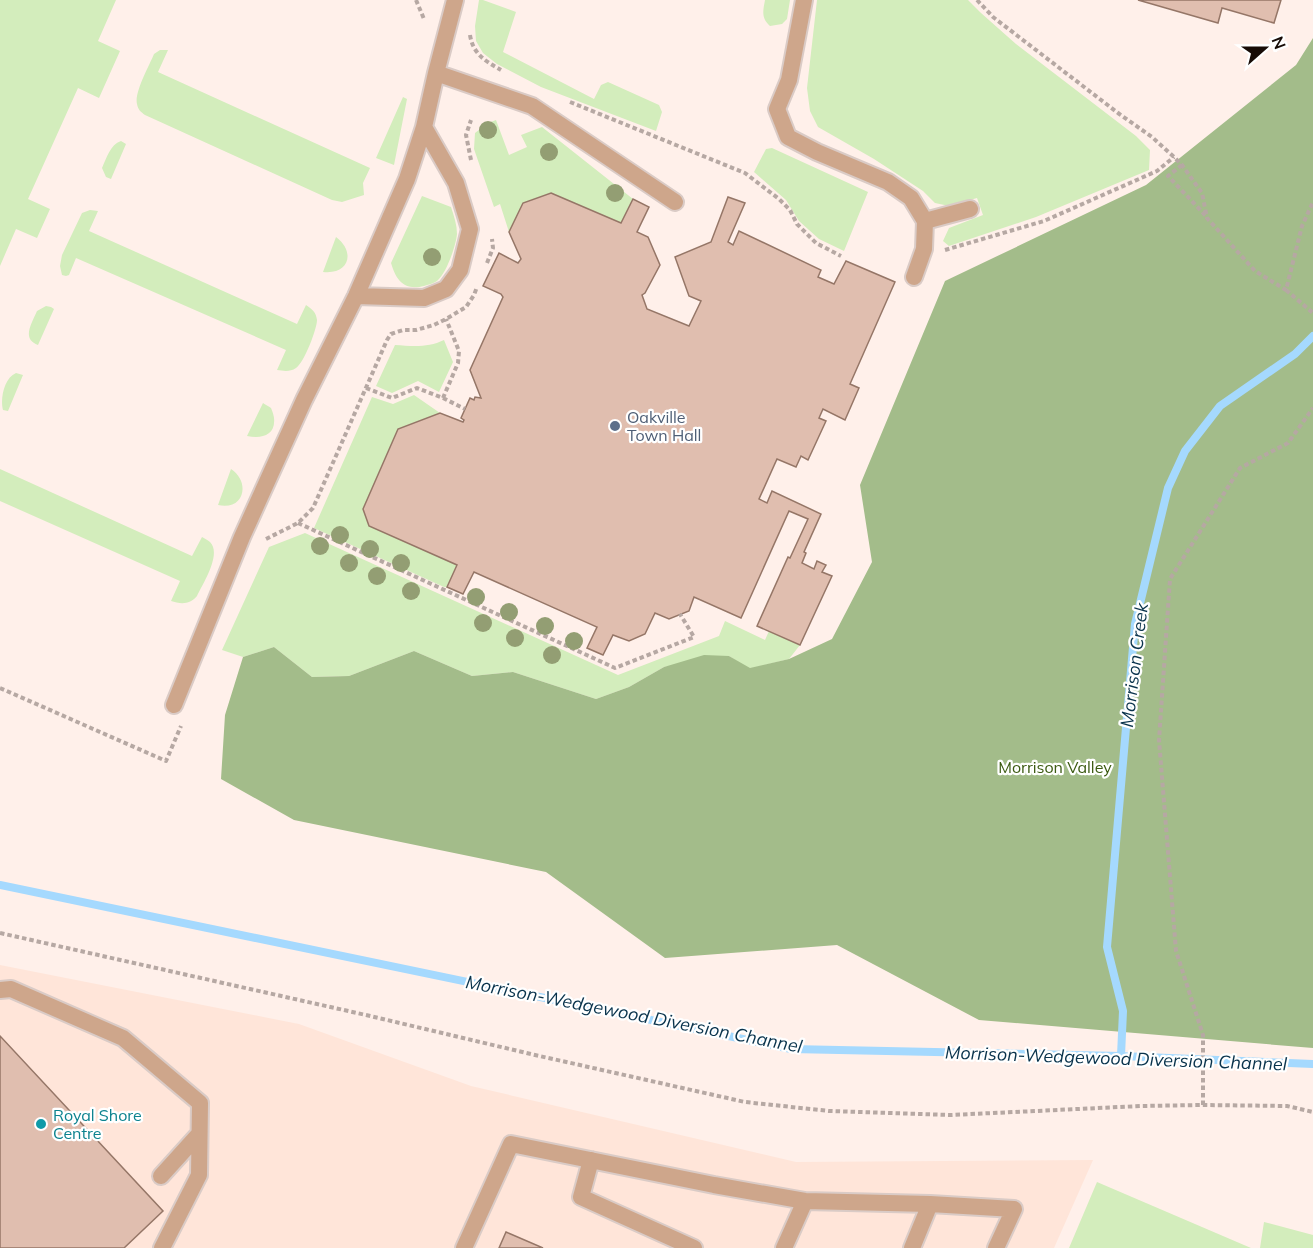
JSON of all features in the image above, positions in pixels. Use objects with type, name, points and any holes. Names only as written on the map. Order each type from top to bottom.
[{"type":"lane","points":[[179,712],[242,537],[304,400],[356,296],[406,179],[424,128],[455,0]]},
{"type":"lane","points":[[804,0],[789,80],[777,109],[788,136],[817,152],[888,182],[911,198],[925,221],[924,249],[914,277]]},
{"type":"lane","points":[[436,73],[532,106],[675,202]]},
{"type":"lane","points":[[356,296],[424,298],[446,289],[460,270],[470,229],[456,183],[424,128]]},
{"type":"lane","points":[[925,221],[970,209]]},
{"type":"lane","points":[[0,990],[11,989],[123,1038],[200,1103],[199,1175],[162,1248]]},
{"type":"lane","points":[[161,1176],[199,1134]]},
{"type":"lane","points":[[464,1248],[511,1144],[805,1201],[1014,1209],[996,1248]]},
{"type":"lane","points":[[591,1160],[580,1197],[694,1248]]},
{"type":"lane","points":[[784,1248],[805,1201]]},
{"type":"lane","points":[[912,1248],[930,1204]]},
{"type":"path","points":[[416,0],[424,19]]},
{"type":"path","points":[[977,0],[993,17],[1152,137],[1174,157],[1202,193],[1207,218]]},
{"type":"path","points":[[469,29],[472,45],[480,56],[502,71]]},
{"type":"path","points":[[564,100],[745,173],[779,199],[790,210],[797,224],[816,243],[841,256]]},
{"type":"path","points":[[471,120],[466,135],[472,164]]},
{"type":"path","points":[[924,249],[944,251],[1044,221],[1157,171],[1174,157]]},
{"type":"path","points":[[1182,165],[1168,176],[1255,271],[1286,290],[1311,311]]},
{"type":"path","points":[[1286,290],[1302,226],[1313,202]]},
{"type":"path","points":[[484,270],[493,248],[492,237]]},
{"type":"path","points":[[261,549],[266,538],[298,523],[313,508],[391,334],[403,330],[416,330],[447,319],[466,307],[481,278]]},
{"type":"path","points":[[442,398],[458,363],[459,351],[447,319]]},
{"type":"path","points":[[366,388],[392,398],[417,388],[465,409]]},
{"type":"path","points":[[1203,1105],[1203,1035],[1176,951],[1159,740],[1170,579],[1240,468],[1288,443],[1313,408]]},
{"type":"path","points":[[298,523],[615,668],[694,637],[680,614]]},
{"type":"path","points":[[0,688],[166,761],[179,712]]},
{"type":"path","points":[[0,933],[746,1102],[829,1111],[951,1115],[1203,1105],[1287,1106],[1313,1112]]},
{"type":"shaded area","points":[[0,965],[299,1024],[471,1086],[796,1162],[1093,1160],[1054,1248],[0,1248]]},
{"type":"green space","points":[[0,0],[116,0],[98,41],[120,51],[99,98],[78,88],[28,199],[50,209],[37,238],[16,229],[0,266]]},
{"type":"green space","points":[[479,0],[516,12],[503,52],[594,99],[601,85],[608,82],[659,105],[662,112],[656,131],[541,87],[497,64],[483,53],[476,41],[475,26]]},
{"type":"green space","points":[[765,0],[790,0],[787,19],[782,24],[770,26],[767,23],[763,14]]},
{"type":"green space","points":[[817,0],[968,0],[1016,44],[1136,136],[1150,150],[1149,170],[1036,217],[949,246],[943,241],[949,228],[983,215],[977,198],[949,206],[935,203],[923,191],[874,159],[818,127],[810,111],[807,88]]},
{"type":"green space","name":"Morrison Valley","points":[[1313,38],[1313,1048],[979,1020],[837,945],[665,958],[546,872],[294,820],[221,779],[225,715],[243,657],[274,647],[312,677],[349,676],[414,651],[472,676],[513,672],[596,699],[629,687],[664,667],[704,655],[729,656],[750,668],[789,659],[832,639],[872,562],[860,485],[945,281],[1146,185],[1296,65]]},
{"type":"green space","points":[[160,50],[168,50],[158,72],[370,168],[363,183],[364,195],[342,202],[332,200],[145,115],[137,106],[138,93],[154,54]]},
{"type":"green space","points":[[403,97],[407,99],[394,165],[376,158]]},
{"type":"green space","points":[[496,120],[509,155],[527,147],[521,135],[542,127],[633,199],[621,223],[551,193],[523,203],[509,232],[500,204],[494,207],[474,149],[475,133]]},
{"type":"green space","points":[[121,141],[126,144],[111,179],[106,177],[102,168],[111,148]]},
{"type":"green space","points":[[772,148],[868,192],[844,251],[819,239],[799,221],[786,200],[754,172],[766,149]]},
{"type":"green space","points":[[422,196],[451,207],[457,234],[450,259],[437,281],[429,285],[411,287],[398,279],[391,263]]},
{"type":"green space","points":[[90,210],[98,211],[89,231],[297,324],[306,305],[316,315],[317,320],[310,346],[303,360],[291,370],[277,370],[286,350],[76,258],[69,275],[62,275],[60,266],[62,255],[82,213]]},
{"type":"green space","points":[[336,237],[346,249],[347,261],[339,270],[323,272]]},
{"type":"green space","points":[[46,306],[54,309],[38,345],[30,339],[29,330],[37,311]]},
{"type":"green space","points":[[444,340],[453,362],[439,392],[418,381],[392,393],[376,386],[395,345],[426,345]]},
{"type":"green space","points":[[16,373],[23,375],[8,411],[3,410],[4,389],[8,379]]},
{"type":"green space","points":[[414,395],[440,413],[398,429],[363,509],[457,565],[447,587],[314,528],[372,397],[393,404]]},
{"type":"green space","points":[[263,403],[272,410],[273,429],[266,435],[247,436]]},
{"type":"green space","points":[[0,469],[192,556],[202,537],[210,542],[213,547],[213,561],[197,596],[185,603],[171,601],[180,581],[0,501]]},
{"type":"green space","points":[[231,469],[241,481],[242,494],[234,504],[218,505]]},
{"type":"green space","points":[[305,533],[618,675],[719,636],[725,621],[765,640],[769,631],[800,645],[789,659],[749,669],[729,656],[664,667],[629,687],[596,699],[513,672],[472,676],[414,651],[349,676],[312,677],[274,647],[243,657],[222,650],[269,547]]},
{"type":"green space","points":[[1097,1182],[1251,1248],[1069,1248]]},
{"type":"green space","points":[[1264,1222],[1313,1235],[1313,1248],[1260,1248]]},
{"type":"building","points":[[1138,0],[1281,0],[1274,23],[1222,8],[1218,23]]},
{"type":"building","name":"Oakville Town Hall","points":[[551,193],[621,223],[633,199],[649,207],[637,232],[648,237],[660,265],[642,295],[647,309],[689,326],[701,301],[689,296],[675,257],[711,242],[728,197],[745,203],[728,242],[733,245],[739,231],[821,270],[818,277],[834,284],[846,261],[895,282],[850,384],[859,388],[845,420],[823,409],[819,418],[826,421],[808,460],[801,456],[796,467],[777,459],[759,499],[767,503],[772,491],[821,514],[804,552],[806,553],[802,563],[814,569],[817,561],[826,565],[822,572],[832,576],[800,645],[757,626],[808,519],[789,511],[741,618],[694,597],[689,611],[669,619],[655,613],[645,634],[629,641],[613,635],[603,655],[587,648],[597,627],[474,572],[463,594],[447,587],[457,565],[369,526],[363,509],[398,429],[440,413],[463,422],[461,418],[470,398],[474,400],[475,397],[481,398],[470,370],[503,297],[483,286],[499,253],[518,263],[521,259],[509,232],[523,203]]},
{"type":"building","name":"Royal Shore Centre","points":[[0,1036],[163,1211],[124,1248],[0,1248]]},
{"type":"building","points":[[506,1232],[543,1248],[499,1248]]},
{"type":"waterway","name":"Morrison Creek","points":[[1121,1056],[1123,1011],[1107,947],[1135,624],[1168,488],[1185,451],[1220,406],[1295,354],[1313,336]]},
{"type":"waterway","name":"Morrison-Wedgewood Diversion Channel","points":[[0,885],[791,1049],[1121,1056],[1313,1064]]},
{"type":"place","name":"Oakville Town Hall","points":[[615,426]]},
{"type":"place","name":"Royal Shore Centre","points":[[41,1124]]}]
